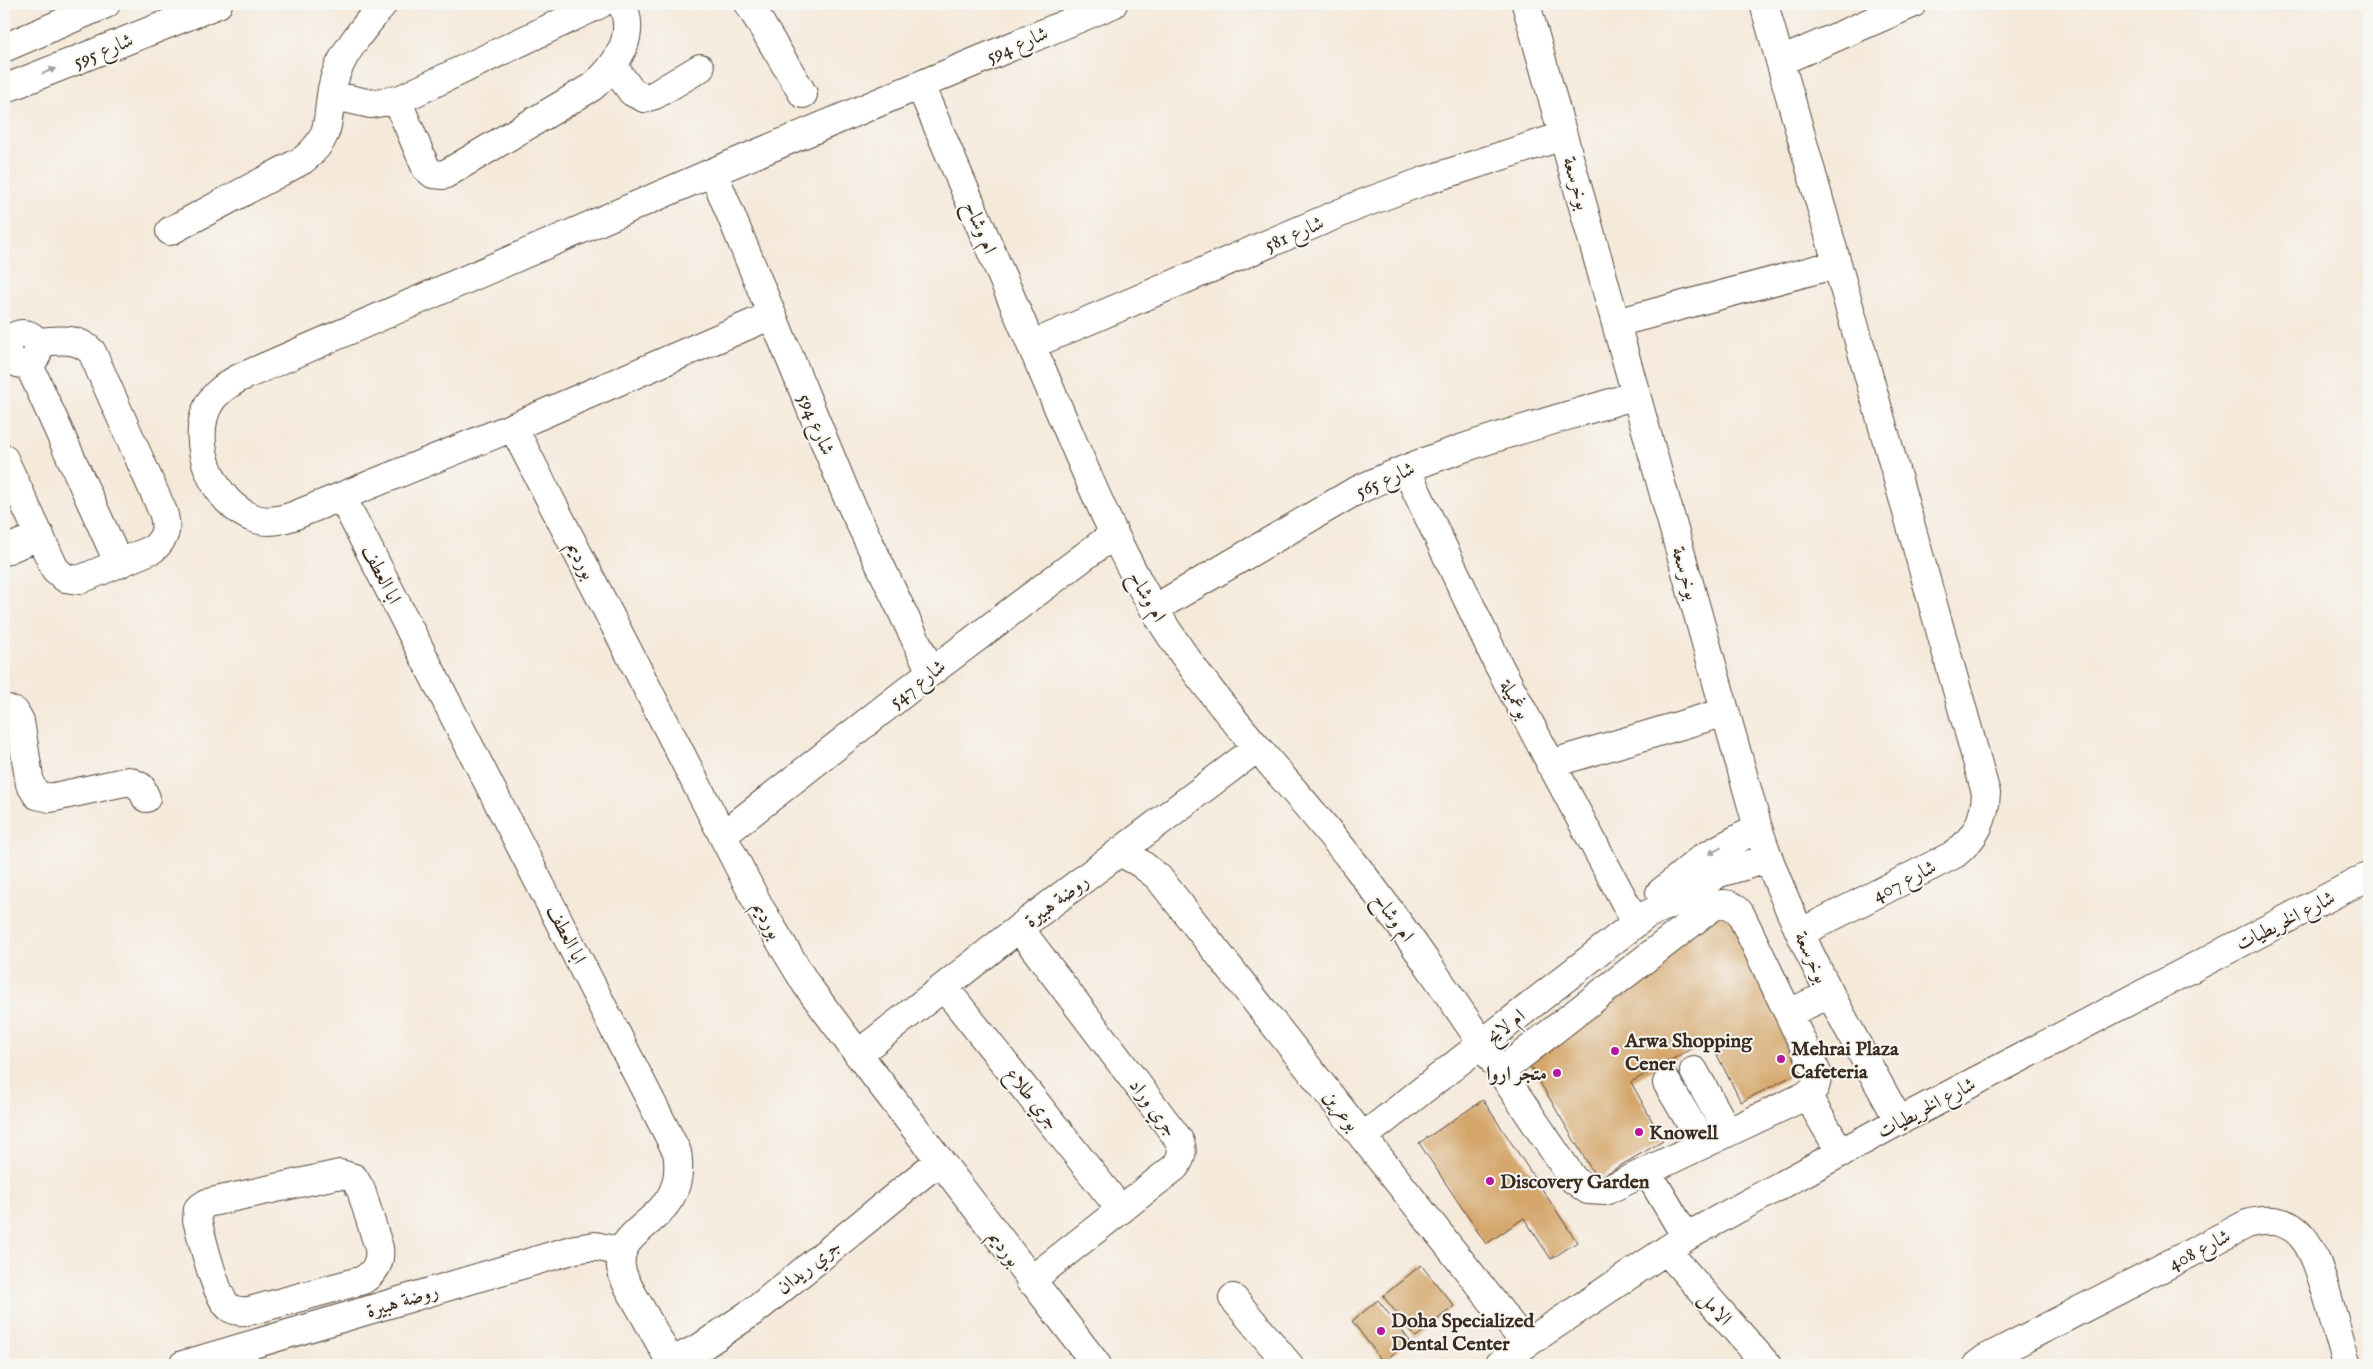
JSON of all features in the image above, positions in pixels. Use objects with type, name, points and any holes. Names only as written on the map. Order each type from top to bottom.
[{"type":"street","points":[[4,48],[106,4]]},
{"type":"street","points":[[170,231],[303,160],[315,150],[324,137],[331,95],[342,62],[383,4]]},
{"type":"street","points":[[331,95],[371,104],[397,100],[600,4]]},
{"type":"street","points":[[397,100],[426,168],[433,174],[444,175],[592,87],[612,66],[628,33],[628,18],[622,4]]},
{"type":"street","points":[[749,4],[803,94]]},
{"type":"street","name":"شارع 594","points":[[772,315],[513,427],[342,497],[275,521],[257,519],[240,512],[226,500],[216,484],[205,457],[201,439],[202,421],[209,403],[221,389],[237,379],[713,172],[1113,4]]},
{"type":"street","name":"بوخرسعة","points":[[1526,4],[1768,859],[1800,933],[1830,994],[1899,1121]]},
{"type":"street","points":[[1616,323],[1837,264],[1764,4]]},
{"type":"street","points":[[1781,61],[1912,4]]},
{"type":"street","name":"شارع 595","points":[[4,89],[195,8]]},
{"type":"street","points":[[612,66],[632,92],[644,98],[654,95],[700,68]]},
{"type":"street","name":"ام وشاح","points":[[920,84],[1114,534],[1154,609],[1203,680],[1368,881],[1580,1186],[1588,1190],[1605,1191],[1807,1095]]},
{"type":"street","name":"شارع 581","points":[[1031,345],[1360,205],[1427,180],[1564,136]]},
{"type":"street","name":"شارع 594","points":[[713,172],[847,496],[931,672]]},
{"type":"street","name":"شارع 407","points":[[1800,933],[1955,854],[1968,842],[1978,828],[1985,806],[1984,781],[1837,264]]},
{"type":"street","points":[[4,459],[55,569],[65,578],[79,580],[119,564],[153,549],[161,542],[166,533],[163,512],[92,352],[86,345],[77,342],[16,351],[119,564]]},
{"type":"street","name":"شارع 565","points":[[1154,609],[1352,493],[1406,469],[1636,395]]},
{"type":"street","name":"بورديم","points":[[513,427],[723,835],[783,947],[806,984],[1030,1281],[1098,1365]]},
{"type":"street","name":"بوغميلة","points":[[1406,469],[1486,640],[1550,764],[1641,919]]},
{"type":"street","name":"ابا العطف","points":[[342,497],[677,1152],[679,1177],[670,1201],[662,1211],[630,1239],[622,1252]]},
{"type":"street","name":"شارع 547","points":[[723,835],[931,672],[1114,534]]},
{"type":"street","points":[[4,551],[40,536]]},
{"type":"street","points":[[4,708],[15,712],[20,721],[30,784],[37,795],[50,798],[129,781],[141,787],[146,798]]},
{"type":"street","points":[[1550,764],[1725,712]]},
{"type":"street","name":"روضة هبيرة","points":[[858,1054],[1019,928],[1257,748]]},
{"type":"street","name":"ام لايح","points":[[1641,919],[1657,896],[1690,867],[1758,828]]},
{"type":"street","name":"بوعرين","points":[[1143,834],[1158,877]]},
{"type":"street","name":"بوعرين","points":[[1120,852],[1140,863],[1158,877],[1526,1344]]},
{"type":"street","name":"ام لايح","points":[[1363,1137],[1641,919],[1672,903],[1719,873],[1768,859]]},
{"type":"street","name":"شارع الخريطيات","points":[[1499,1365],[1526,1344],[1676,1243],[1899,1121],[2369,876]]},
{"type":"street","points":[[1500,1072],[1708,910],[1720,904],[1726,904],[1738,909],[1818,1075],[1815,1087],[1807,1095],[1840,1153]]},
{"type":"street","name":"جري وراد","points":[[1019,928],[1180,1142],[1182,1156],[1174,1167],[1030,1281]]},
{"type":"street","name":"جري طلاع","points":[[944,987],[1121,1210]]},
{"type":"street","points":[[1789,1013],[1830,994]]},
{"type":"street","points":[[1694,1070],[1728,1132]]},
{"type":"street","points":[[1667,1083],[1703,1144]]},
{"type":"street","name":"جري ريدان","points":[[671,1364],[701,1347],[758,1308],[939,1161]]},
{"type":"street","name":"الامل","points":[[1647,1171],[1676,1243],[1768,1365]]},
{"type":"street","points":[[225,1303],[237,1311],[245,1312],[363,1280],[370,1276],[378,1263],[379,1248],[361,1190],[354,1178],[340,1174],[202,1205],[196,1215],[196,1220],[219,1292],[225,1303],[241,1348]]},
{"type":"street","name":"شارع 408","points":[[1977,1365],[1985,1358],[2247,1224],[2269,1221],[2292,1228],[2308,1243],[2318,1264],[2347,1365]]},
{"type":"street","name":"روضة هبيرة","points":[[183,1365],[576,1249],[605,1247],[622,1252]]},
{"type":"street","points":[[622,1252],[620,1261],[624,1278],[671,1364]]},
{"type":"street","points":[[1233,1298],[1288,1365]]},
{"type":"building","name":"Arwa Shopping Cener","points":[[1726,907],[1810,1067],[1741,1102],[1709,1039],[1631,1082],[1663,1141],[1597,1179],[1528,1062]]},
{"type":"building","name":"Discovery Garden","points":[[1483,1100],[1577,1242],[1551,1259],[1524,1218],[1486,1244],[1419,1143]]},
{"type":"building","points":[[1421,1265],[1454,1306],[1416,1337],[1383,1296]]},
{"type":"building","name":"Doha Specialized Dental Center","points":[[1378,1300],[1410,1341],[1383,1362],[1352,1321]]},
{"type":"place","name":"Arwa Shopping Cener","points":[[1615,1051]]},
{"type":"place","name":"Mehrai Plaza Cafeteria","points":[[1781,1059]]},
{"type":"place","name":"متجر اروا","points":[[1557,1073]]},
{"type":"place","name":"Knowell","points":[[1639,1132]]},
{"type":"place","name":"Discovery Garden","points":[[1490,1181]]},
{"type":"place","name":"Doha Specialized Dental Center","points":[[1381,1331]]}]
